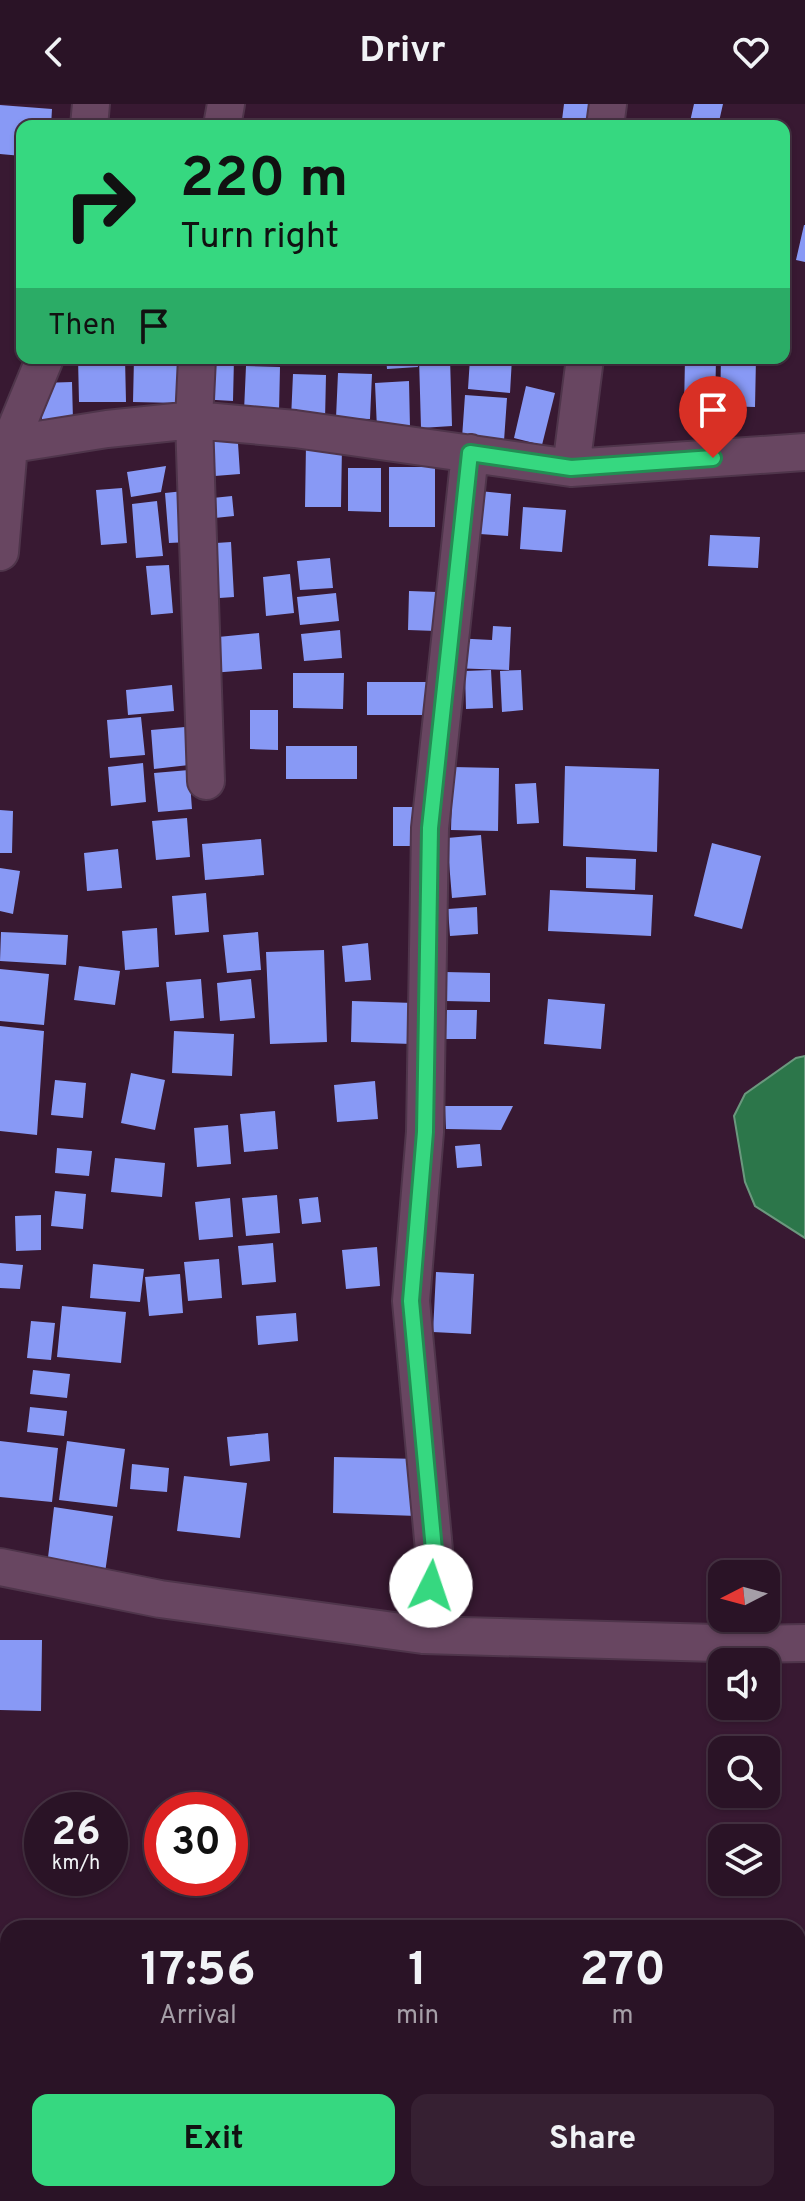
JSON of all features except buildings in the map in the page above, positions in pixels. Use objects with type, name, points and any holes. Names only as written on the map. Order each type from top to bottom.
[{"type":"street","points":[[0,552],[5,446],[42,364]]},
{"type":"street","points":[[197,364],[194,420],[206,781]]},
{"type":"street","points":[[571,468],[584,364]]},
{"type":"street","points":[[5,446],[107,429],[194,420],[295,429],[571,468],[805,452]]},
{"type":"street","points":[[423,1635],[435,1561],[411,1301],[425,1132],[430,828],[470,453]]},
{"type":"street","points":[[0,1567],[160,1599],[423,1635],[805,1643]]},
{"type":"shaded area","points":[[805,1056],[805,1238],[755,1206],[745,1182],[734,1116],[745,1094],[796,1058]]},
{"type":"route","points":[[431,1586],[435,1561],[411,1301],[425,1132],[430,828],[470,453],[571,468],[713,458]]}]
